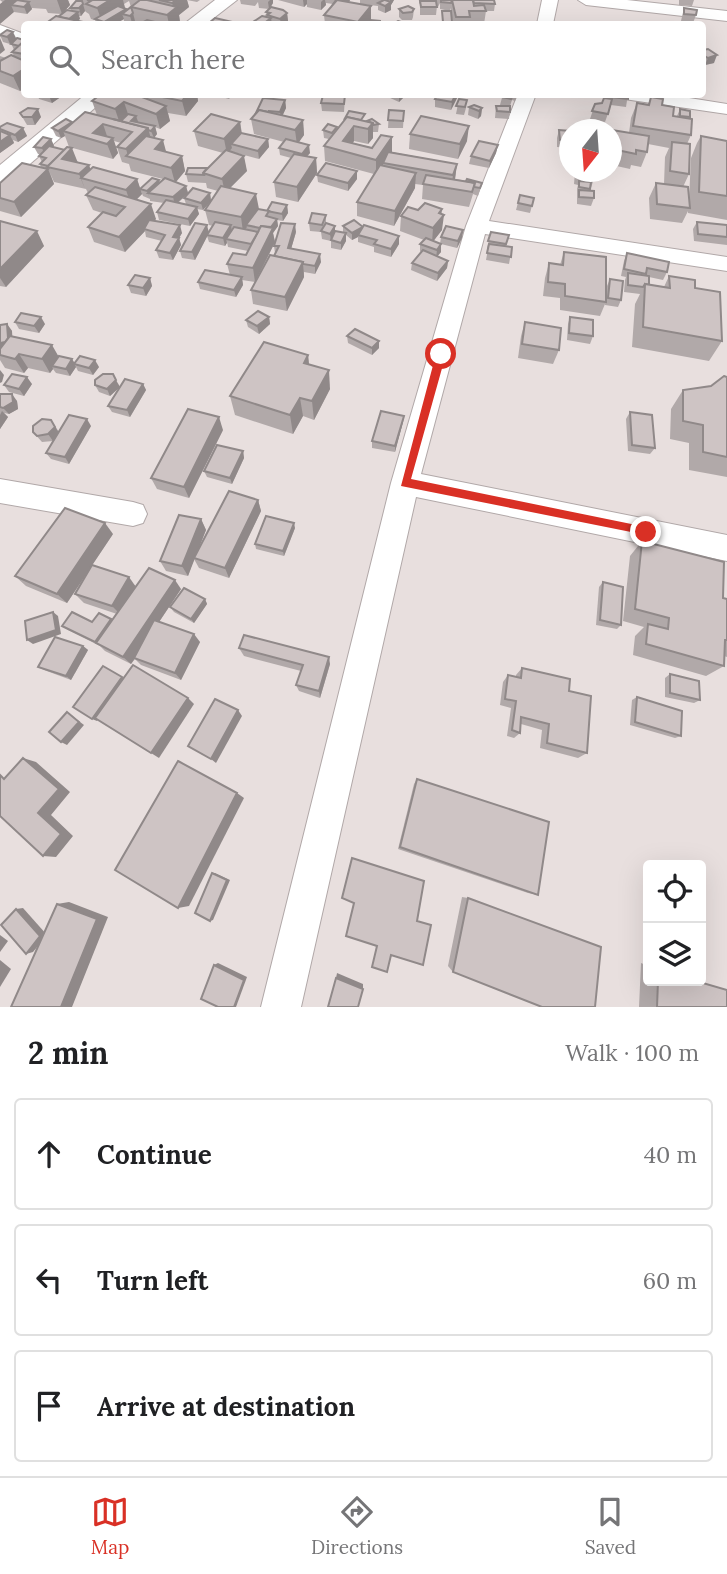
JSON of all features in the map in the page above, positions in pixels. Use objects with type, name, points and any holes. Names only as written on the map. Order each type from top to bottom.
[{"type":"street","points":[[198,21],[227,0]]},
{"type":"street","points":[[546,21],[550,0]]},
{"type":"street","points":[[586,0],[727,16]]},
{"type":"street","points":[[0,30],[21,39]]},
{"type":"street","points":[[3,170],[95,98]]},
{"type":"street","points":[[281,1007],[405,483],[477,226],[525,98]]},
{"type":"street","points":[[653,98],[727,108]]},
{"type":"street","points":[[477,226],[727,264]]},
{"type":"street","points":[[405,483],[727,548]]},
{"type":"street","points":[[0,491],[133,514]]},
{"type":"building","points":[[17,0],[29,2],[24,7],[11,5]]},
{"type":"building","points":[[87,0],[110,0],[97,8],[86,4],[91,1]]},
{"type":"building","points":[[140,0],[177,7],[167,15],[131,7]]},
{"type":"building","points":[[337,0],[371,6],[359,21],[324,15]]},
{"type":"building","points":[[384,0],[391,2],[385,6],[378,3]]},
{"type":"building","points":[[452,0],[473,0],[474,6],[484,5],[486,11],[469,11],[470,17],[456,17]]},
{"type":"building","points":[[473,0],[494,0],[495,4],[474,3]]},
{"type":"building","points":[[76,1],[82,1],[83,4],[79,8],[70,8]]},
{"type":"building","points":[[420,1],[436,1],[437,7],[421,7]]},
{"type":"building","points":[[118,6],[126,9],[106,21],[95,19]]},
{"type":"building","points":[[408,6],[414,9],[412,12],[403,13],[399,9]]},
{"type":"building","points":[[131,7],[133,13],[130,16],[122,14]]},
{"type":"building","points":[[271,7],[287,13],[280,19],[267,15],[270,13],[266,12]]},
{"type":"building","points":[[684,8],[697,10],[696,15],[684,14]]},
{"type":"building","points":[[67,10],[78,12],[69,19],[58,17]]},
{"type":"building","points":[[442,11],[451,11],[452,21],[443,21]]},
{"type":"building","points":[[56,16],[78,21],[49,21]]},
{"type":"building","points":[[262,16],[271,18],[267,21],[254,21]]},
{"type":"building","points":[[7,30],[13,32],[7,37],[0,35]]},
{"type":"building","points":[[17,38],[21,39],[19,46],[11,44]]},
{"type":"building","points":[[21,44],[21,54],[12,52]]},
{"type":"building","points":[[708,49],[717,55],[708,58]]},
{"type":"building","points":[[11,55],[21,60],[21,71],[13,76],[0,71],[0,61]]},
{"type":"building","points":[[96,98],[145,98],[166,106],[156,114],[124,102],[115,109],[92,101]]},
{"type":"building","points":[[263,98],[285,100],[280,112],[259,110],[255,115]]},
{"type":"building","points":[[322,98],[345,98],[344,104],[321,103]]},
{"type":"building","points":[[436,98],[454,98],[452,102]]},
{"type":"building","points":[[604,98],[612,99],[608,114],[592,111],[595,104],[602,103]]},
{"type":"building","points":[[651,98],[663,99],[662,105],[674,107],[673,116],[692,119],[691,135],[633,126],[637,103],[649,105]]},
{"type":"building","points":[[459,99],[467,100],[465,107],[456,106]]},
{"type":"building","points":[[474,105],[482,108],[479,111],[469,107]]},
{"type":"building","points":[[496,106],[510,106],[510,112],[497,111]]},
{"type":"building","points":[[28,108],[38,109],[32,117],[23,117],[20,113]]},
{"type":"building","points":[[680,109],[690,111],[690,117],[680,116]]},
{"type":"building","points":[[259,110],[303,120],[295,130],[251,119]]},
{"type":"building","points":[[389,110],[404,111],[403,121],[388,120]]},
{"type":"building","points":[[349,111],[365,114],[361,120],[347,117],[344,120]]},
{"type":"building","points":[[85,112],[148,128],[126,149],[117,147],[132,132],[103,124],[93,133],[113,138],[107,144],[63,131]]},
{"type":"building","points":[[128,114],[136,116],[131,121],[155,126],[151,131],[113,119],[121,121]]},
{"type":"building","points":[[211,114],[240,122],[224,139],[194,131]]},
{"type":"building","points":[[421,116],[469,126],[460,144],[410,134]]},
{"type":"building","points":[[347,117],[373,123],[368,129],[354,126],[343,141],[372,148],[381,135],[392,137],[376,160],[324,146]]},
{"type":"building","points":[[66,119],[72,122],[58,131],[52,128]]},
{"type":"building","points":[[7,123],[23,128],[15,135],[0,129]]},
{"type":"building","points":[[328,124],[337,127],[332,133],[323,130]]},
{"type":"building","points":[[0,131],[10,135],[0,142]]},
{"type":"building","points":[[622,132],[649,136],[647,152],[636,150],[636,154],[622,151]]},
{"type":"building","points":[[241,133],[268,139],[258,151],[231,144]]},
{"type":"building","points":[[146,136],[163,140],[155,149],[182,156],[171,168],[126,156]]},
{"type":"building","points":[[701,136],[727,141],[727,196],[699,192]]},
{"type":"building","points":[[43,137],[51,139],[42,148],[34,147]]},
{"type":"building","points":[[286,139],[309,145],[302,154],[279,148]]},
{"type":"building","points":[[479,141],[498,145],[490,161],[471,156]]},
{"type":"building","points":[[672,142],[690,144],[689,174],[670,171]]},
{"type":"building","points":[[49,146],[65,150],[48,166],[40,164],[46,158],[39,156]]},
{"type":"building","points":[[67,147],[72,148],[62,159],[89,165],[79,174],[47,167]]},
{"type":"building","points":[[226,150],[244,156],[222,179],[203,173]]},
{"type":"building","points":[[388,152],[457,164],[453,175],[383,163]]},
{"type":"building","points":[[294,154],[316,158],[297,187],[274,182]]},
{"type":"building","points":[[22,163],[48,169],[14,202],[0,198],[0,183]]},
{"type":"building","points":[[326,163],[357,171],[348,183],[317,175]]},
{"type":"building","points":[[380,165],[416,173],[395,211],[357,202]]},
{"type":"building","points":[[93,167],[137,179],[126,190],[81,178]]},
{"type":"building","points":[[188,168],[207,168],[204,175],[186,174]]},
{"type":"building","points":[[426,175],[475,183],[472,192],[423,184]]},
{"type":"building","points":[[152,178],[159,180],[147,191],[140,189]]},
{"type":"building","points":[[165,178],[186,186],[173,197],[148,193]]},
{"type":"building","points":[[467,179],[482,183],[480,188],[474,187],[475,183],[466,181]]},
{"type":"building","points":[[579,182],[591,182],[590,189],[579,187]]},
{"type":"building","points":[[656,183],[688,187],[690,208],[657,204]]},
{"type":"building","points":[[221,186],[256,194],[241,217],[205,210]]},
{"type":"building","points":[[95,187],[151,204],[119,237],[88,227],[103,212],[116,216],[125,207],[86,195]]},
{"type":"building","points":[[193,188],[210,193],[201,203],[184,198]]},
{"type":"building","points":[[579,190],[594,191],[594,198],[579,197]]},
{"type":"building","points":[[520,195],[534,198],[532,206],[518,203]]},
{"type":"building","points":[[166,200],[197,207],[188,219],[157,212]]},
{"type":"building","points":[[272,202],[287,205],[282,214],[267,211]]},
{"type":"building","points":[[425,203],[442,209],[439,213],[444,215],[433,228],[401,216],[408,207],[418,210]]},
{"type":"building","points":[[258,209],[269,211],[266,216],[277,219],[271,227],[246,225]]},
{"type":"building","points":[[312,213],[326,215],[322,225],[309,223]]},
{"type":"building","points":[[149,220],[180,225],[173,237],[179,238],[170,253],[156,250],[165,235],[144,229]]},
{"type":"building","points":[[354,220],[363,227],[352,233],[343,226]]},
{"type":"building","points":[[0,221],[37,231],[0,269]]},
{"type":"building","points":[[215,222],[231,225],[223,238],[207,235]]},
{"type":"building","points":[[697,222],[727,225],[727,237],[698,234]]},
{"type":"building","points":[[195,223],[207,225],[192,252],[180,251]]},
{"type":"building","points":[[281,223],[295,224],[288,248],[320,254],[315,266],[274,256],[279,246],[274,246]]},
{"type":"building","points":[[326,223],[335,226],[330,234],[321,231]]},
{"type":"building","points":[[364,225],[399,236],[391,249],[374,244],[377,240],[358,235]]},
{"type":"building","points":[[261,226],[273,228],[253,268],[227,264],[233,253],[246,255]]},
{"type":"building","points":[[446,226],[463,230],[458,241],[441,237]]},
{"type":"building","points":[[234,227],[258,232],[251,244],[226,239]]},
{"type":"building","points":[[335,231],[346,233],[341,243],[331,240]]},
{"type":"building","points":[[491,232],[509,235],[506,244],[488,241]]},
{"type":"building","points":[[426,238],[441,244],[437,250],[420,244]]},
{"type":"building","points":[[489,244],[512,247],[511,257],[487,253]]},
{"type":"building","points":[[423,250],[448,261],[438,273],[412,263]]},
{"type":"building","points":[[564,252],[606,257],[606,302],[565,296],[565,284],[548,282],[549,263],[563,265]]},
{"type":"building","points":[[627,253],[669,262],[667,272],[647,268],[646,274],[624,269]]},
{"type":"building","points":[[270,255],[303,262],[285,297],[251,290]]},
{"type":"building","points":[[205,270],[242,277],[234,290],[198,282]]},
{"type":"building","points":[[628,273],[649,276],[649,285],[628,285]]},
{"type":"building","points":[[135,275],[150,278],[143,288],[128,285]]},
{"type":"building","points":[[669,276],[695,280],[695,288],[720,292],[722,341],[643,327],[645,284],[670,288]]},
{"type":"building","points":[[610,279],[623,281],[621,300],[608,298]]},
{"type":"building","points":[[258,311],[269,317],[257,326],[246,320]]},
{"type":"building","points":[[21,313],[41,317],[34,326],[15,322]]},
{"type":"building","points":[[570,317],[593,320],[593,336],[569,333]]},
{"type":"building","points":[[525,322],[561,328],[559,350],[522,344]]},
{"type":"building","points":[[7,324],[8,338],[0,343],[0,325]]},
{"type":"building","points":[[355,329],[379,341],[372,348],[347,336]]},
{"type":"building","points":[[10,336],[52,345],[42,359],[19,354],[15,359],[0,355],[0,349]]},
{"type":"building","points":[[264,342],[308,355],[304,363],[329,370],[312,401],[300,398],[290,415],[230,396]]},
{"type":"building","points":[[59,356],[72,359],[66,369],[52,366]]},
{"type":"building","points":[[80,356],[95,360],[89,368],[74,364]]},
{"type":"building","points":[[12,374],[27,377],[19,389],[4,385]]},
{"type":"building","points":[[103,374],[113,374],[116,380],[107,389],[95,385],[95,380]]},
{"type":"building","points":[[724,376],[727,377],[727,457],[703,452],[703,425],[683,421],[683,390],[711,386]]},
{"type":"building","points":[[125,379],[143,384],[127,410],[108,406]]},
{"type":"building","points":[[0,394],[12,394],[13,402],[0,407]]},
{"type":"building","points":[[188,409],[219,417],[184,487],[151,478]]},
{"type":"building","points":[[381,411],[404,416],[395,446],[372,441]]},
{"type":"building","points":[[630,412],[652,415],[655,448],[632,445]]},
{"type":"building","points":[[69,415],[87,419],[65,457],[46,453]]},
{"type":"building","points":[[42,419],[51,420],[55,427],[48,434],[37,436],[33,432],[33,426]]},
{"type":"building","points":[[217,445],[243,451],[230,478],[204,471]]},
{"type":"building","points":[[229,491],[258,500],[225,568],[194,558]]},
{"type":"building","points":[[65,508],[105,523],[57,594],[15,576]]},
{"type":"building","points":[[179,515],[201,519],[182,566],[160,561]]},
{"type":"building","points":[[266,516],[294,523],[283,551],[255,544]]},
{"type":"building","points":[[642,541],[724,562],[723,598],[727,599],[727,640],[724,666],[646,644],[648,624],[668,629],[669,618],[635,609]]},
{"type":"building","points":[[92,565],[129,577],[112,606],[75,594]]},
{"type":"building","points":[[149,568],[175,580],[123,657],[96,643]]},
{"type":"building","points":[[603,582],[623,587],[621,625],[600,620]]},
{"type":"building","points":[[184,588],[205,599],[191,619],[170,607]]},
{"type":"building","points":[[53,612],[56,630],[27,640],[25,621]]},
{"type":"building","points":[[72,612],[92,622],[99,613],[111,619],[95,642],[62,626]]},
{"type":"building","points":[[154,620],[194,634],[175,673],[134,658]]},
{"type":"building","points":[[244,635],[329,657],[319,691],[296,685],[303,665],[239,648]]},
{"type":"building","points":[[55,637],[83,646],[66,676],[38,667]]},
{"type":"building","points":[[133,665],[188,698],[151,753],[95,718]]},
{"type":"building","points":[[103,666],[122,677],[92,719],[73,707]]},
{"type":"building","points":[[522,668],[570,679],[569,691],[591,696],[587,753],[547,743],[549,724],[521,717],[520,733],[512,730],[516,701],[505,699],[508,675],[521,678]]},
{"type":"building","points":[[670,674],[699,681],[700,700],[670,693]]},
{"type":"building","points":[[637,697],[682,711],[681,736],[635,722]]},
{"type":"building","points":[[215,699],[238,710],[211,759],[188,746]]},
{"type":"building","points":[[67,712],[79,722],[61,742],[49,732]]},
{"type":"building","points":[[23,758],[59,789],[38,813],[61,834],[43,856],[0,816],[0,775],[4,779]]},
{"type":"building","points":[[178,761],[237,793],[178,908],[115,870]]},
{"type":"building","points":[[417,779],[549,822],[538,895],[400,847]]},
{"type":"building","points":[[352,858],[424,881],[417,921],[431,925],[423,965],[391,955],[387,972],[372,967],[377,946],[346,936],[354,903],[342,898]]},
{"type":"building","points":[[212,873],[227,880],[210,921],[195,913]]},
{"type":"building","points":[[468,898],[601,947],[595,1007],[542,1007],[453,972]]},
{"type":"building","points":[[57,904],[97,919],[61,1007],[11,1007]]},
{"type":"building","points":[[16,909],[40,936],[26,954],[1,925]]},
{"type":"building","points":[[214,965],[244,980],[234,1007],[218,1007],[201,999]]},
{"type":"building","points":[[336,978],[363,989],[358,1007],[328,1007]]},
{"type":"building","points":[[706,984],[727,990],[727,1007],[657,1007],[658,986]]},
{"type":"route","points":[[441,354],[405,483],[646,532]]}]
